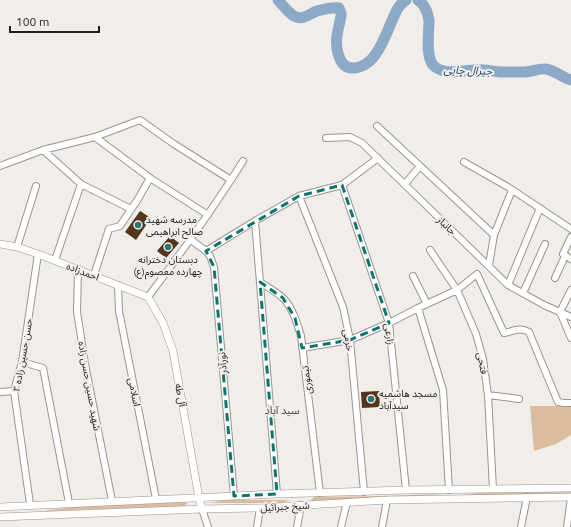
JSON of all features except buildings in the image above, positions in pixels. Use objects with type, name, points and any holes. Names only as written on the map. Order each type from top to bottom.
[{"type":"street","points":[[0,166],[43,150],[95,136],[140,120],[174,144],[231,180]]},
{"type":"street","points":[[376,126],[494,235]]},
{"type":"street","points":[[95,136],[150,178],[208,215]]},
{"type":"street","name":"جانباز","points":[[326,138],[350,137],[362,143],[508,285],[544,305],[571,316]]},
{"type":"street","points":[[43,150],[81,184],[131,209]]},
{"type":"street","points":[[206,251],[299,196],[342,185],[378,158]]},
{"type":"street","points":[[148,297],[191,240],[243,161]]},
{"type":"street","points":[[464,162],[512,190],[571,229]]},
{"type":"street","points":[[404,184],[420,166]]},
{"type":"street","points":[[94,275],[109,229],[120,226],[150,178]]},
{"type":"street","points":[[56,260],[81,184]]},
{"type":"street","name":"زارعی","points":[[342,185],[389,324],[406,490]]},
{"type":"street","points":[[17,247],[36,186]]},
{"type":"street","points":[[489,265],[494,235],[512,190]]},
{"type":"street","name":"خرمی","points":[[299,196],[343,307],[350,340],[364,492]]},
{"type":"street","points":[[508,285],[540,208]]},
{"type":"street","points":[[255,221],[277,494]]},
{"type":"street","points":[[555,278],[568,257],[563,254],[571,237]]},
{"type":"street","name":"نورآذر","points":[[191,240],[206,251],[210,256],[214,267],[234,496]]},
{"type":"street","name":"احمدزاده","points":[[0,244],[17,247],[56,260],[148,297]]},
{"type":"street","points":[[523,293],[540,252],[545,244]]},
{"type":"street","name":"فتحی","points":[[430,250],[457,290],[480,346],[488,394],[493,489]]},
{"type":"street","name":"حسن حسین زاده ۲","points":[[30,504],[14,391],[22,362],[38,254]]},
{"type":"street","name":"شهید حسین حسن زاده","points":[[78,269],[78,319],[86,369],[112,501]]},
{"type":"street","points":[[302,348],[350,340],[389,324],[418,308],[457,290],[477,274],[504,333],[520,329],[524,329],[529,332],[558,402],[571,403]]},
{"type":"street","points":[[413,276],[427,304]]},
{"type":"street","name":"تیموری","points":[[260,282],[283,298],[288,304],[295,318],[301,336],[320,493]]},
{"type":"street","name":"اسلامی","points":[[118,285],[119,311],[156,499]]},
{"type":"street","points":[[571,290],[560,312],[571,338]]},
{"type":"street","name":"آل طه","points":[[148,297],[163,323],[173,351],[202,509]]},
{"type":"street","points":[[418,308],[443,390],[449,498]]},
{"type":"street","points":[[22,362],[43,368],[69,503]]},
{"type":"street","points":[[0,392],[14,391]]},
{"type":"street","points":[[488,394],[518,399]]},
{"type":"street","name":"شیخ جبرائیل","points":[[0,506],[277,494],[406,490],[571,488]]},
{"type":"street","points":[[297,527],[301,505],[300,494]]},
{"type":"street","name":"شیخ جبرائیل","points":[[0,517],[260,508],[388,500],[449,498],[571,498]]},
{"type":"street","points":[[521,527],[527,498]]},
{"type":"street","points":[[567,527],[571,498]]},
{"type":"street","points":[[382,527],[388,500]]},
{"type":"street","points":[[341,527],[347,502]]},
{"type":"street","points":[[30,504],[30,516]]},
{"type":"street","points":[[256,527],[260,508]]},
{"type":"street","points":[[202,509],[208,527]]},
{"type":"highlighted area","points":[[342,185],[389,323],[350,340],[302,348],[295,318],[283,298],[260,282],[277,494],[234,496],[214,267],[206,251],[299,196]]},
{"type":"shaded area","points":[[530,406],[571,406],[571,435],[556,444],[534,451]]},
{"type":"shaded area","points":[[571,492],[571,494],[456,496],[479,493]]},
{"type":"shaded area","points":[[442,494],[410,497],[310,501],[314,497]]},
{"type":"shaded area","points":[[226,500],[291,500],[280,503],[209,503]]},
{"type":"shaded area","points":[[187,503],[185,506],[42,511],[72,507]]},
{"type":"waterway","name":"جیرال چایی","points":[[278,0],[294,16],[300,18],[317,11],[339,8],[341,16],[337,48],[343,64],[351,68],[368,63],[373,58],[382,44],[397,10],[406,0]]},
{"type":"waterway","name":"جیرال چایی","points":[[418,0],[424,6],[428,15],[429,57],[431,62],[438,69],[452,72],[480,70],[528,72],[546,69],[571,80]]},
{"type":"place","name":"مدرسه شهید صالح ابراهیمی","points":[[138,225]]},
{"type":"place","name":"دبستان دخترانه چهارده معصوم(ع)","points":[[168,247]]},
{"type":"place","name":"مسجد هاشمیه سیدآباد","points":[[371,399]]},
{"type":"district","name":"سید آباد","points":[[282,410]]}]
